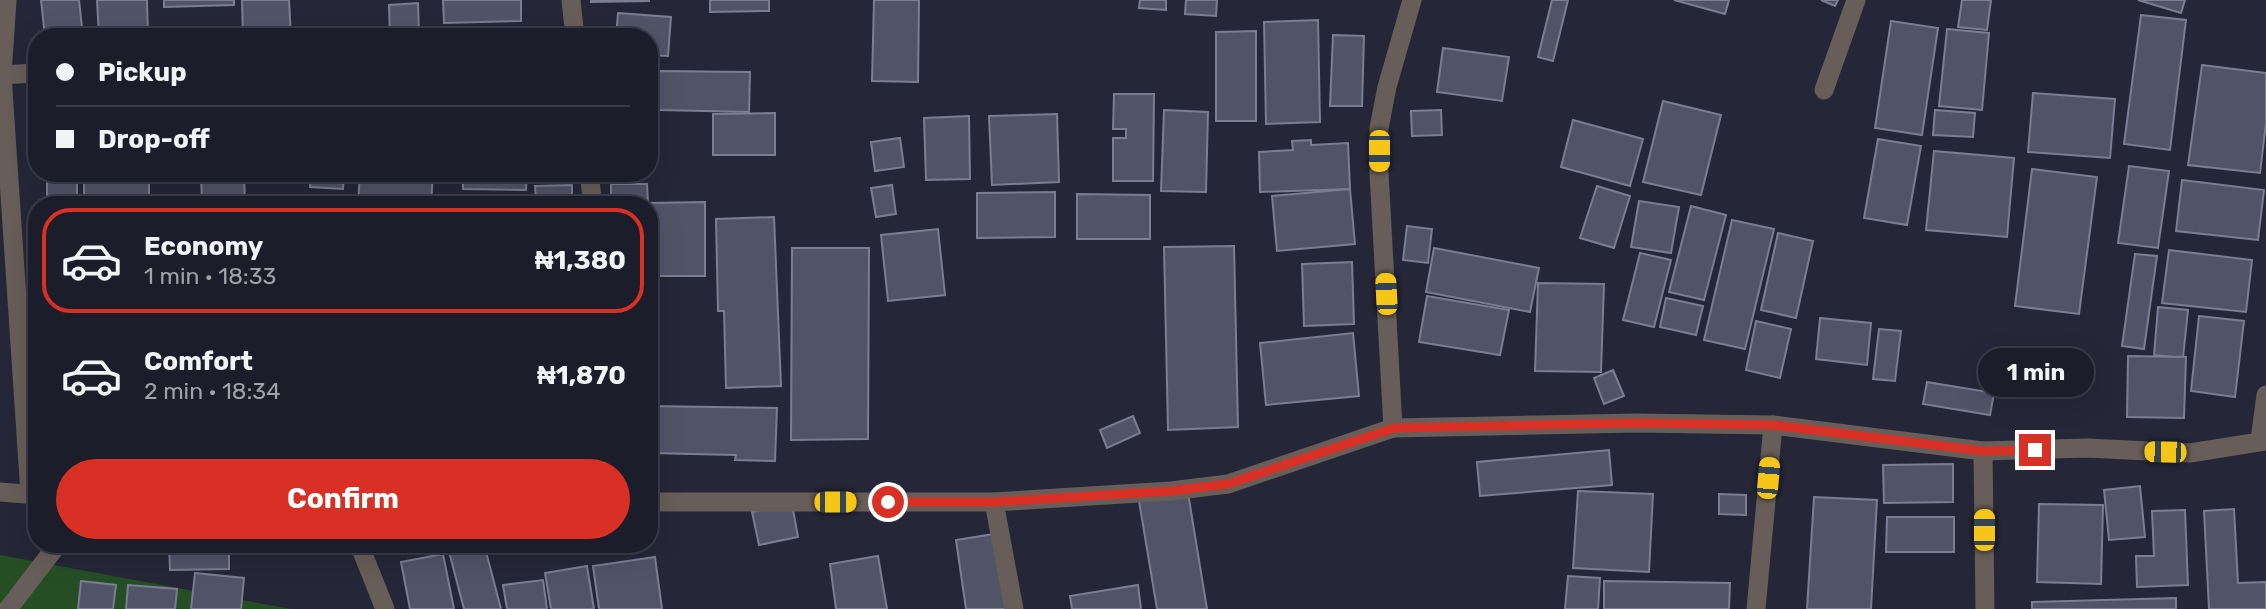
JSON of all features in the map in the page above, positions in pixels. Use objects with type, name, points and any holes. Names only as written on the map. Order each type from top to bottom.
[{"type":"street","points":[[7,0],[1,75],[28,429]]},
{"type":"street","points":[[569,28],[571,0]]},
{"type":"street","points":[[1825,90],[1856,0]]},
{"type":"street","points":[[1394,428],[1379,173],[1379,128],[1409,1]]},
{"type":"street","points":[[1,75],[28,74]]},
{"type":"street","points":[[658,502],[994,502],[1171,491],[1228,484],[1394,428],[1637,423],[1773,425],[1983,451],[2087,448],[2190,453],[2263,440],[2266,395]]},
{"type":"street","points":[[1756,609],[1773,425]]},
{"type":"street","points":[[1983,451],[1984,609]]},
{"type":"street","points":[[0,492],[28,495]]},
{"type":"street","points":[[994,502],[1014,609]]},
{"type":"street","points":[[8,609],[51,553]]},
{"type":"street","points":[[363,553],[385,609]]},
{"type":"green space","points":[[0,555],[291,609],[0,609]]},
{"type":"building","points":[[41,0],[79,0],[82,28],[44,28]]},
{"type":"building","points":[[97,0],[147,0],[148,28],[99,28]]},
{"type":"building","points":[[164,0],[234,0],[234,5],[164,7]]},
{"type":"building","points":[[242,0],[289,0],[291,28],[243,28]]},
{"type":"building","points":[[443,0],[521,0],[521,21],[444,23]]},
{"type":"building","points":[[649,0],[649,1],[591,2]]},
{"type":"building","points":[[710,0],[769,0],[769,11],[710,12]]},
{"type":"building","points":[[874,0],[919,0],[918,82],[872,81]]},
{"type":"building","points":[[1140,0],[1166,0],[1166,10],[1139,8]]},
{"type":"building","points":[[1186,0],[1217,0],[1216,16],[1185,14]]},
{"type":"building","points":[[1552,0],[1568,0],[1553,61],[1538,57]]},
{"type":"building","points":[[1674,0],[1729,0],[1725,14]]},
{"type":"building","points":[[1821,0],[1838,0],[1835,6]]},
{"type":"building","points":[[1962,0],[1991,0],[1987,30],[1958,27]]},
{"type":"building","points":[[2138,0],[2185,0],[2181,13]]},
{"type":"building","points":[[418,3],[419,28],[390,28],[389,5]]},
{"type":"building","points":[[618,13],[671,17],[668,56],[658,55],[658,28],[617,28]]},
{"type":"building","points":[[2141,15],[2186,20],[2170,150],[2124,144]]},
{"type":"building","points":[[1318,20],[1320,122],[1266,124],[1264,22]]},
{"type":"building","points":[[1891,21],[1938,28],[1922,135],[1875,128]]},
{"type":"building","points":[[1947,29],[1989,33],[1982,110],[1939,106]]},
{"type":"building","points":[[1256,31],[1256,121],[1216,121],[1216,32]]},
{"type":"building","points":[[1333,35],[1364,36],[1362,106],[1330,106]]},
{"type":"building","points":[[1443,48],[1509,57],[1502,101],[1437,92]]},
{"type":"building","points":[[2202,65],[2266,73],[2266,123],[2260,173],[2188,165]]},
{"type":"building","points":[[659,71],[750,72],[749,112],[659,110]]},
{"type":"building","points":[[2033,93],[2115,99],[2110,158],[2028,152]]},
{"type":"building","points":[[1114,94],[1154,94],[1153,181],[1113,181],[1113,138],[1126,138],[1126,129],[1113,129]]},
{"type":"building","points":[[1663,101],[1721,115],[1701,195],[1643,182]]},
{"type":"building","points":[[1164,110],[1208,112],[1206,192],[1161,191]]},
{"type":"building","points":[[1441,110],[1442,135],[1412,136],[1411,111]]},
{"type":"building","points":[[1935,110],[1975,113],[1973,137],[1933,135]]},
{"type":"building","points":[[775,113],[775,155],[713,155],[713,114]]},
{"type":"building","points":[[1057,114],[1059,182],[992,185],[989,116]]},
{"type":"building","points":[[969,116],[970,179],[926,180],[924,118]]},
{"type":"building","points":[[1573,120],[1643,139],[1630,186],[1561,167]]},
{"type":"building","points":[[900,138],[904,167],[875,171],[871,142]]},
{"type":"building","points":[[1878,139],[1921,146],[1907,225],[1864,218]]},
{"type":"building","points":[[1311,140],[1311,145],[1348,143],[1350,189],[1260,192],[1259,152],[1293,150],[1292,141]]},
{"type":"building","points":[[1934,151],[2014,158],[2007,237],[1926,230]]},
{"type":"building","points":[[2129,166],[2169,171],[2158,248],[2118,243]]},
{"type":"building","points":[[2032,169],[2097,177],[2079,314],[2015,306]]},
{"type":"building","points":[[2182,180],[2264,190],[2258,240],[2176,231]]},
{"type":"building","points":[[47,182],[77,182],[77,196],[47,196]]},
{"type":"building","points":[[84,182],[149,182],[149,196],[84,196]]},
{"type":"building","points":[[201,182],[244,182],[245,196],[202,196]]},
{"type":"building","points":[[310,182],[343,182],[343,189],[310,187]]},
{"type":"building","points":[[359,182],[432,182],[432,196],[359,196]]},
{"type":"building","points":[[463,182],[526,182],[526,190],[463,189]]},
{"type":"building","points":[[611,184],[647,184],[648,196],[611,196]]},
{"type":"building","points":[[572,185],[572,196],[536,196],[535,186]]},
{"type":"building","points":[[892,185],[896,214],[876,217],[871,188]]},
{"type":"building","points":[[1597,186],[1630,196],[1614,248],[1580,238]]},
{"type":"building","points":[[1350,189],[1355,244],[1277,251],[1272,196]]},
{"type":"building","points":[[1055,192],[1055,237],[977,238],[977,193]]},
{"type":"building","points":[[1077,194],[1150,195],[1150,239],[1077,239]]},
{"type":"building","points":[[1639,201],[1679,207],[1671,253],[1631,247]]},
{"type":"building","points":[[705,202],[705,276],[658,276],[658,203]]},
{"type":"building","points":[[1691,206],[1726,215],[1704,300],[1669,292]]},
{"type":"building","points":[[774,217],[781,386],[726,388],[724,311],[718,311],[716,219]]},
{"type":"building","points":[[1732,220],[1774,229],[1745,349],[1704,340]]},
{"type":"building","points":[[1407,226],[1432,229],[1428,263],[1403,260]]},
{"type":"building","points":[[938,229],[945,295],[888,301],[881,235]]},
{"type":"building","points":[[1778,233],[1813,241],[1796,318],[1761,310]]},
{"type":"building","points":[[1234,246],[1238,427],[1168,430],[1164,247]]},
{"type":"building","points":[[792,248],[869,248],[868,439],[791,440]]},
{"type":"building","points":[[1434,248],[1539,268],[1530,312],[1426,292]]},
{"type":"building","points":[[2169,250],[2252,260],[2246,312],[2162,303]]},
{"type":"building","points":[[1640,253],[1671,260],[1654,327],[1623,320]]},
{"type":"building","points":[[2135,254],[2157,256],[2144,349],[2122,346]]},
{"type":"building","points":[[1352,262],[1354,324],[1304,326],[1302,264]]},
{"type":"building","points":[[1538,283],[1604,284],[1601,372],[1535,371]]},
{"type":"building","points":[[1427,296],[1509,310],[1500,355],[1419,342]]},
{"type":"building","points":[[1666,298],[1703,306],[1696,335],[1660,327]]},
{"type":"building","points":[[2158,307],[2188,310],[2183,358],[2154,355]]},
{"type":"building","points":[[2199,316],[2244,321],[2235,397],[2191,391]]},
{"type":"building","points":[[1820,318],[1871,323],[1867,365],[1816,359]]},
{"type":"building","points":[[1756,321],[1791,329],[1780,378],[1746,370]]},
{"type":"building","points":[[1879,329],[1901,331],[1895,381],[1873,379]]},
{"type":"building","points":[[1353,333],[1359,396],[1266,405],[1260,343]]},
{"type":"building","points":[[2128,356],[2186,357],[2184,418],[2127,417]]},
{"type":"building","points":[[1613,370],[1624,396],[1604,404],[1594,378]]},
{"type":"building","points":[[1927,382],[1994,393],[1990,415],[1923,404]]},
{"type":"building","points":[[658,406],[777,408],[775,461],[735,460],[736,455],[658,453]]},
{"type":"building","points":[[1133,416],[1140,433],[1107,448],[1100,430]]},
{"type":"building","points":[[1609,450],[1612,485],[1480,496],[1477,462]]},
{"type":"building","points":[[1953,464],[1953,502],[1884,503],[1883,465]]},
{"type":"building","points":[[2140,486],[2145,537],[2109,540],[2104,490]]},
{"type":"building","points":[[1578,491],[1653,494],[1649,572],[1573,568]]},
{"type":"building","points":[[1188,493],[1207,609],[1157,609],[1139,501]]},
{"type":"building","points":[[1719,494],[1746,495],[1746,515],[1719,514]]},
{"type":"building","points":[[1814,497],[1877,500],[1871,609],[1807,609]]},
{"type":"building","points":[[792,504],[798,537],[759,545],[752,512]]},
{"type":"building","points":[[2039,504],[2103,505],[2101,584],[2037,582]]},
{"type":"building","points":[[2234,509],[2238,583],[2266,582],[2266,609],[2209,609],[2204,511]]},
{"type":"building","points":[[2185,510],[2188,585],[2137,587],[2136,556],[2154,556],[2152,511]]},
{"type":"building","points":[[1887,517],[1954,517],[1954,552],[1886,552]]},
{"type":"building","points":[[994,534],[1007,609],[966,609],[956,540]]},
{"type":"building","points":[[169,553],[229,553],[229,569],[170,570]]},
{"type":"building","points":[[449,553],[486,553],[501,609],[464,609]]},
{"type":"building","points":[[443,554],[454,609],[410,609],[401,562]]},
{"type":"building","points":[[878,556],[887,609],[836,609],[830,564]]},
{"type":"building","points":[[655,557],[662,609],[599,609],[593,566]]},
{"type":"building","points":[[587,566],[594,609],[551,609],[545,573]]},
{"type":"building","points":[[195,573],[244,578],[241,609],[191,609]]},
{"type":"building","points":[[1568,576],[1600,578],[1598,609],[1565,609]]},
{"type":"building","points":[[543,580],[547,609],[507,609],[503,585]]},
{"type":"building","points":[[81,581],[116,585],[113,609],[78,609]]},
{"type":"building","points":[[1604,581],[1730,583],[1729,609],[1604,609]]},
{"type":"building","points":[[128,585],[177,589],[175,609],[126,609]]},
{"type":"building","points":[[1138,585],[1141,609],[1072,609],[1070,596]]},
{"type":"building","points":[[2176,598],[2176,609],[2032,609],[2032,602]]},
{"type":"route","points":[[888,502],[994,502],[1171,491],[1228,484],[1394,428],[1637,423],[1773,425],[1983,451],[2035,450]]}]
